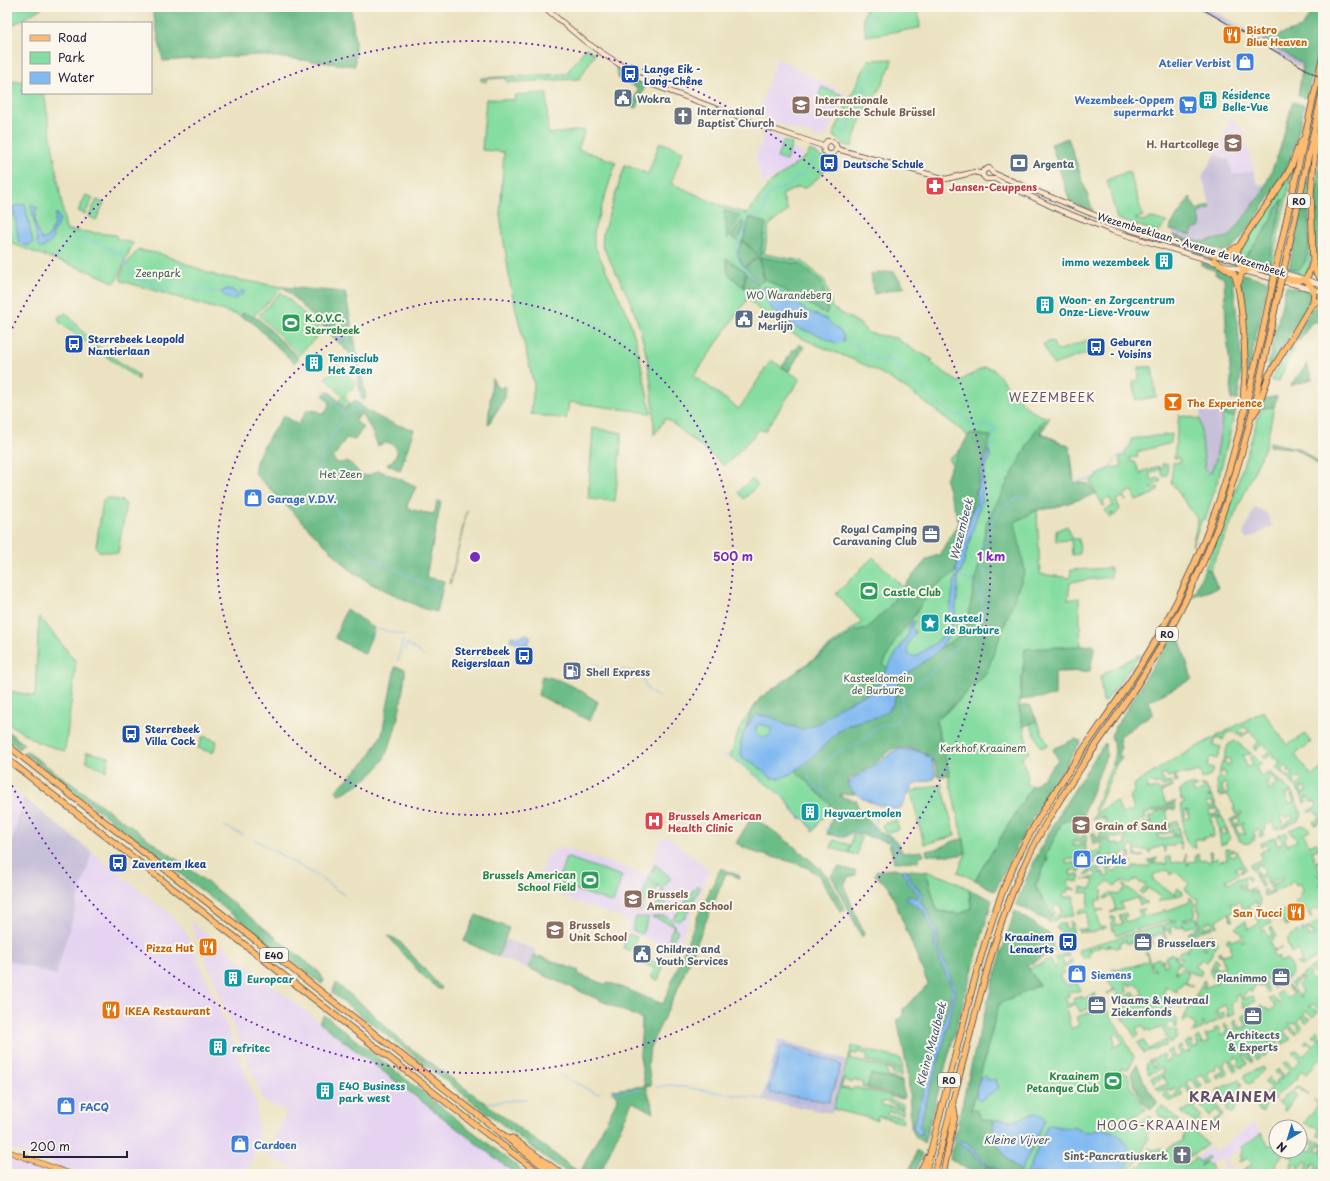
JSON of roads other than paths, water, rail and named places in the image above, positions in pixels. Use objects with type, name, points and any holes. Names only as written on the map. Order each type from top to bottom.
[{"type":"highway","name":"R0","points":[[925,1174],[973,985],[1001,895],[1025,842],[1043,810],[1148,653],[1189,576],[1219,500],[1245,402],[1274,282],[1323,55]]},
{"type":"highway","name":"R0","points":[[934,1174],[938,1159],[943,1153],[953,1102],[987,969],[1006,908],[1022,870],[1051,814],[1108,730],[1154,658],[1196,578],[1226,503],[1250,419],[1259,394],[1280,285],[1323,89]]},
{"type":"highway","points":[[1314,132],[1316,139],[1311,192],[1313,262],[1316,273],[1323,282]]},
{"type":"highway","points":[[1244,271],[1237,260],[1237,251],[1240,244],[1280,187],[1292,163],[1299,143],[1305,137]]},
{"type":"highway","points":[[1212,254],[1227,253],[1240,244]]},
{"type":"highway","points":[[1214,260],[1230,269],[1234,274],[1238,289],[1245,368],[1245,402]]},
{"type":"highway","points":[[1274,282],[1283,279],[1295,282],[1305,279],[1311,271],[1313,262]]},
{"type":"highway","points":[[1238,289],[1239,278],[1244,271],[1253,268],[1277,269]]},
{"type":"highway","points":[[1259,394],[1310,307],[1314,297],[1314,290],[1305,279]]},
{"type":"highway","points":[[1310,307],[1323,297]]},
{"type":"highway","name":"E40","points":[[7,745],[554,1174]]},
{"type":"highway","name":"E40","points":[[7,759],[464,1116],[541,1174]]},
{"type":"highway","points":[[508,1137],[519,1142],[562,1174]]},
{"type":"highway","points":[[942,1174],[944,1162],[943,1153]]},
{"type":"highway","points":[[919,1174],[930,1154]]},
{"type":"main road","points":[[544,7],[587,43],[597,48],[648,83],[750,121],[823,146]]},
{"type":"main road","points":[[823,146],[827,141],[832,141],[836,145],[837,149]]},
{"type":"main road","points":[[823,146],[824,151],[828,154],[833,154],[837,149]]},
{"type":"main road","points":[[837,149],[946,179],[975,172],[982,174]]},
{"type":"main road","name":"Wezembeeklaan - Avenue de Wezembeek","points":[[987,168],[991,169],[992,175],[986,179],[982,174],[987,168]]},
{"type":"main road","name":"Wezembeeklaan - Avenue de Wezembeek","points":[[992,175],[1100,218],[1145,234],[1212,254],[1277,269],[1323,285]]},
{"type":"main road","name":"Wezembeeklaan - Avenue de Wezembeek","points":[[992,175],[1057,209],[1113,231],[1214,260],[1274,282],[1323,292]]},
{"type":"main road","points":[[7,1151],[71,1174]]},
{"type":"water","points":[[25,204],[33,243],[28,246],[19,243],[13,206]]},
{"type":"water","points":[[31,204],[37,208],[35,215],[36,224],[38,233],[42,240],[49,237],[54,225],[56,213],[59,219],[54,231],[53,240],[41,249],[38,246]]},
{"type":"water","points":[[763,286],[782,293],[807,311],[826,319],[843,334],[844,341],[837,344],[819,335],[797,328],[773,311],[762,291]]},
{"type":"water","points":[[227,289],[232,290],[237,294],[243,290],[245,292],[239,297],[230,299],[221,292]]},
{"type":"water","points":[[326,325],[333,327],[341,333],[344,343]]},
{"type":"water","points":[[989,449],[990,457],[984,473],[981,502],[960,575],[958,575],[956,569],[972,512],[976,504],[977,491]]},
{"type":"water","points":[[956,576],[958,576],[955,613],[946,639],[941,647],[932,655],[900,679],[895,698],[888,711],[877,717],[846,726],[808,761],[789,775],[779,778],[771,778],[755,764],[743,758],[741,753],[741,741],[749,723],[757,715],[772,717],[788,726],[801,730],[822,722],[837,708],[873,691],[909,633],[908,629],[912,621],[915,622],[911,627],[915,632],[907,649],[909,655],[916,657],[939,640],[949,618]],"holes":[[[760,724],[770,727],[771,731],[769,736],[762,737],[756,733],[756,727]]]},
{"type":"water","points":[[527,634],[531,637],[527,646],[510,640],[511,636],[519,637]]},
{"type":"water","points":[[899,749],[918,751],[931,758],[936,775],[934,779],[913,785],[901,808],[885,807],[863,799],[848,785],[852,779],[876,765],[892,752]]},
{"type":"water","points":[[906,869],[912,882],[923,895],[920,902],[926,908],[937,931],[939,950],[956,990],[944,1042],[919,1126],[922,1130],[921,1136],[914,1130],[913,1127],[953,990],[940,962],[939,955],[935,947],[935,935],[924,911],[906,899],[908,895],[917,899],[919,895],[911,887],[902,870]]},
{"type":"water","points":[[783,1046],[839,1063],[841,1065],[829,1102],[770,1093],[768,1091],[781,1047]]},
{"type":"water","points":[[984,1076],[987,1080],[996,1080],[999,1088],[978,1100],[976,1092],[981,1077]]},
{"type":"water","name":"Kleine Vijver","points":[[1034,1113],[1042,1115],[1045,1120],[1021,1171],[1010,1162],[1000,1148],[996,1141],[993,1126],[995,1120],[1004,1119],[1014,1121]]},
{"type":"water","points":[[1051,1125],[1075,1128],[1085,1132],[1108,1130],[1121,1137],[1130,1154],[1127,1167],[1123,1174],[1027,1174],[1047,1126]]},
{"type":"water","points":[[959,1140],[967,1142],[988,1166],[1012,1174],[1001,1172],[986,1166],[972,1152],[958,1142]]},
{"type":"waterway","name":"Wezembeek","points":[[869,30],[870,20],[880,7]]},
{"type":"waterway","name":"Wezembeek","points":[[840,133],[847,130],[852,115],[858,109],[860,96],[865,90],[866,82],[872,74],[872,69]]},
{"type":"waterway","name":"Wezembeek","points":[[759,282],[742,265],[736,252],[736,246],[744,233],[746,221],[750,216],[756,217],[764,213],[767,196],[794,182],[797,176],[802,176],[809,164],[818,156]]},
{"type":"waterway","name":"Kleine Maalbeek","points":[[7,231],[15,239]]},
{"type":"waterway","name":"Kleine Maalbeek","points":[[79,239],[85,238]]},
{"type":"waterway","name":"Kleine Maalbeek","points":[[89,240],[116,251],[121,255],[136,280],[146,281],[156,287],[165,289],[175,286],[221,292]]},
{"type":"waterway","name":"Kleine Maalbeek","points":[[35,244],[39,245]]},
{"type":"waterway","name":"Kleine Maalbeek","points":[[343,342],[354,357],[362,390],[362,400]]},
{"type":"waterway","name":"Wezembeek","points":[[849,345],[858,345],[864,354],[871,355],[874,359],[883,361],[887,357],[889,360],[897,362],[899,370],[912,376],[915,383],[924,388],[929,398]]},
{"type":"waterway","name":"Kleine Maalbeek","points":[[322,389],[331,397],[345,416],[344,420],[334,431],[329,444],[325,448],[312,482],[347,521],[341,534]]},
{"type":"waterway","name":"Wezembeek","points":[[936,402],[946,410],[969,420],[974,425],[989,426],[995,429],[992,438],[994,444],[989,450]]},
{"type":"waterway","name":"Kleine Maalbeek","points":[[346,413],[358,409],[361,403]]},
{"type":"waterway","points":[[1073,481],[1088,480],[1109,468],[1117,457],[1127,451],[1132,445]]},
{"type":"waterway","points":[[1031,495],[1037,495]]},
{"type":"waterway","points":[[983,602],[985,571],[982,572],[980,550],[1000,510],[1019,497],[1024,496]]},
{"type":"waterway","name":"Kleine Maalbeek","points":[[343,536],[362,553],[442,593]]},
{"type":"waterway","name":"Wezembeek","points":[[834,798],[823,792],[822,776],[825,764],[831,757],[840,751],[859,743],[868,737],[875,728],[895,722],[904,710],[901,700],[904,695],[936,668],[944,657],[959,645],[974,629],[983,608],[976,584],[959,575]]},
{"type":"waterway","points":[[371,639],[374,632],[379,629],[404,635]]},
{"type":"waterway","points":[[398,661],[403,640]]},
{"type":"waterway","points":[[405,651],[407,643],[424,656]]},
{"type":"waterway","name":"Kleine Maalbeek","points":[[591,662],[606,669],[614,668],[637,672],[641,675],[648,690],[659,698]]},
{"type":"waterway","name":"Kleine Maalbeek","points":[[724,755],[734,760]]},
{"type":"waterway","name":"Kleine Maalbeek","points":[[737,761],[764,782]]},
{"type":"waterway","points":[[805,763],[812,784],[818,790],[822,791]]},
{"type":"waterway","name":"Kleine Maalbeek","points":[[770,786],[786,798],[798,815],[807,820],[811,826],[815,827]]},
{"type":"waterway","name":"Wezembeek","points":[[869,832],[871,826],[877,822],[875,817]]},
{"type":"waterway","points":[[224,826],[243,835]]},
{"type":"waterway","name":"Kleine Maalbeek","points":[[825,828],[844,838],[861,828],[870,833],[873,837],[887,839],[892,842],[899,857]]},
{"type":"waterway","points":[[255,840],[317,876]]},
{"type":"waterway","points":[[320,878],[344,895]]},
{"type":"waterway","points":[[765,1092],[780,1042],[842,1060]]},
{"type":"waterway","points":[[560,1075],[595,1093],[600,1093]]},
{"type":"waterway","points":[[657,1087],[670,1085],[761,1099]]},
{"type":"waterway","points":[[611,1092],[641,1089]]},
{"type":"waterway","points":[[769,1096],[815,1104]]},
{"type":"waterway","points":[[488,1103],[526,1099]]},
{"type":"waterway","name":"Kleine Maalbeek","points":[[922,1132],[932,1135]]},
{"type":"waterway","name":"Kleine Maalbeek","points":[[953,1140],[959,1141]]},
{"type":"waterway","points":[[961,1156],[963,1144]]},
{"type":"tram line","points":[[1199,7],[1323,79]]},
{"type":"place","name":"Bistro Blue Heaven","points":[[1232,35]]},
{"type":"place","name":"Atelier Verbist","points":[[1245,62]]},
{"type":"place","name":"Lange Eik - Long-Chêne","points":[[630,74]]},
{"type":"place","name":"Wokra","points":[[623,98]]},
{"type":"place","name":"Résidence Belle-Vue","points":[[1208,100]]},
{"type":"place","name":"Internationale Deutsche Schule Brüssel","points":[[801,105]]},
{"type":"place","name":"Wezembeek-Oppem supermarkt","points":[[1188,105]]},
{"type":"place","name":"International Baptist Church","points":[[683,116]]},
{"type":"place","name":"H. Hartcollege","points":[[1233,143]]},
{"type":"place","name":"Deutsche Schule","points":[[829,163]]},
{"type":"place","name":"Argenta","points":[[1019,163]]},
{"type":"place","name":"Jansen-Ceuppens","points":[[935,186]]},
{"type":"place","name":"immo wezembeek","points":[[1164,261]]},
{"type":"place","name":"Woon- en Zorgcentrum Onze-Lieve-Vrouw","points":[[1045,305]]},
{"type":"place","name":"Jeugdhuis Merlijn","points":[[744,319]]},
{"type":"place","name":"K.O.V.C. Sterrebeek","points":[[291,323]]},
{"type":"place","name":"Sterrebeek Leopold Nantierlaan","points":[[74,344]]},
{"type":"place","name":"Geburen - Voisins","points":[[1096,347]]},
{"type":"place","name":"Tennisclub Het Zeen","points":[[314,363]]},
{"type":"place","name":"The Experience","points":[[1173,402]]},
{"type":"place","name":"Garage V.D.V.","points":[[253,498]]},
{"type":"place","name":"Royal Camping Caravaning Club","points":[[931,534]]},
{"type":"place","name":"Castle Club","points":[[869,591]]},
{"type":"place","name":"Kasteel de Burbure","points":[[930,623]]},
{"type":"place","name":"Sterrebeek Reigerslaan","points":[[524,656]]},
{"type":"place","name":"Shell Express","points":[[572,671]]},
{"type":"place","name":"Sterrebeek Villa Cock","points":[[131,734]]},
{"type":"place","name":"Heyvaertmolen","points":[[810,812]]},
{"type":"place","name":"Brussels American Health Clinic","points":[[654,821]]},
{"type":"place","name":"Grain of Sand","points":[[1081,825]]},
{"type":"place","name":"Cirkle","points":[[1082,859]]},
{"type":"place","name":"Zaventem Ikea","points":[[118,863]]},
{"type":"place","name":"Brussels American School Field","points":[[590,880]]},
{"type":"place","name":"Brussels American School","points":[[633,899]]},
{"type":"place","name":"San Tucci","points":[[1296,912]]},
{"type":"place","name":"Brussels Unit School","points":[[555,930]]},
{"type":"place","name":"Kraainem Lenaerts","points":[[1068,942]]},
{"type":"place","name":"Brusselaers","points":[[1143,942]]},
{"type":"place","name":"Pizza Hut","points":[[208,947]]},
{"type":"place","name":"Children and Youth Services","points":[[642,954]]},
{"type":"place","name":"Siemens","points":[[1077,974]]},
{"type":"place","name":"Planimmo","points":[[1281,977]]},
{"type":"place","name":"Europcar","points":[[233,978]]},
{"type":"place","name":"Vlaams & Neutraal Ziekenfonds","points":[[1097,1005]]},
{"type":"place","name":"IKEA Restaurant","points":[[111,1010]]},
{"type":"place","name":"Architects & Experts","points":[[1253,1016]]},
{"type":"place","name":"refritec","points":[[218,1047]]},
{"type":"place","name":"Kraainem Petanque Club","points":[[1113,1081]]},
{"type":"place","name":"E40 Business park west","points":[[325,1091]]},
{"type":"place","name":"FACQ","points":[[66,1106]]},
{"type":"place","name":"Cardoen","points":[[240,1144]]},
{"type":"place","name":"Sint-Pancratiuskerk","points":[[1182,1155]]},
{"type":"district","name":"WEZEMBEEK","points":[[1052,397]]},
{"type":"district","name":"KRAAINEM","points":[[1233,1096]]},
{"type":"district","name":"HOOG-KRAAINEM","points":[[1159,1125]]},
{"type":"park label","name":"Zeenpark","points":[[158,272]]},
{"type":"park label","name":"WO Warandeberg","points":[[789,294]]},
{"type":"park label","name":"Het Zeen","points":[[341,473]]},
{"type":"park label","name":"Kasteeldomein de Burbure","points":[[878,682]]},
{"type":"park label","name":"Kerkhof Kraainem","points":[[983,747]]}]
